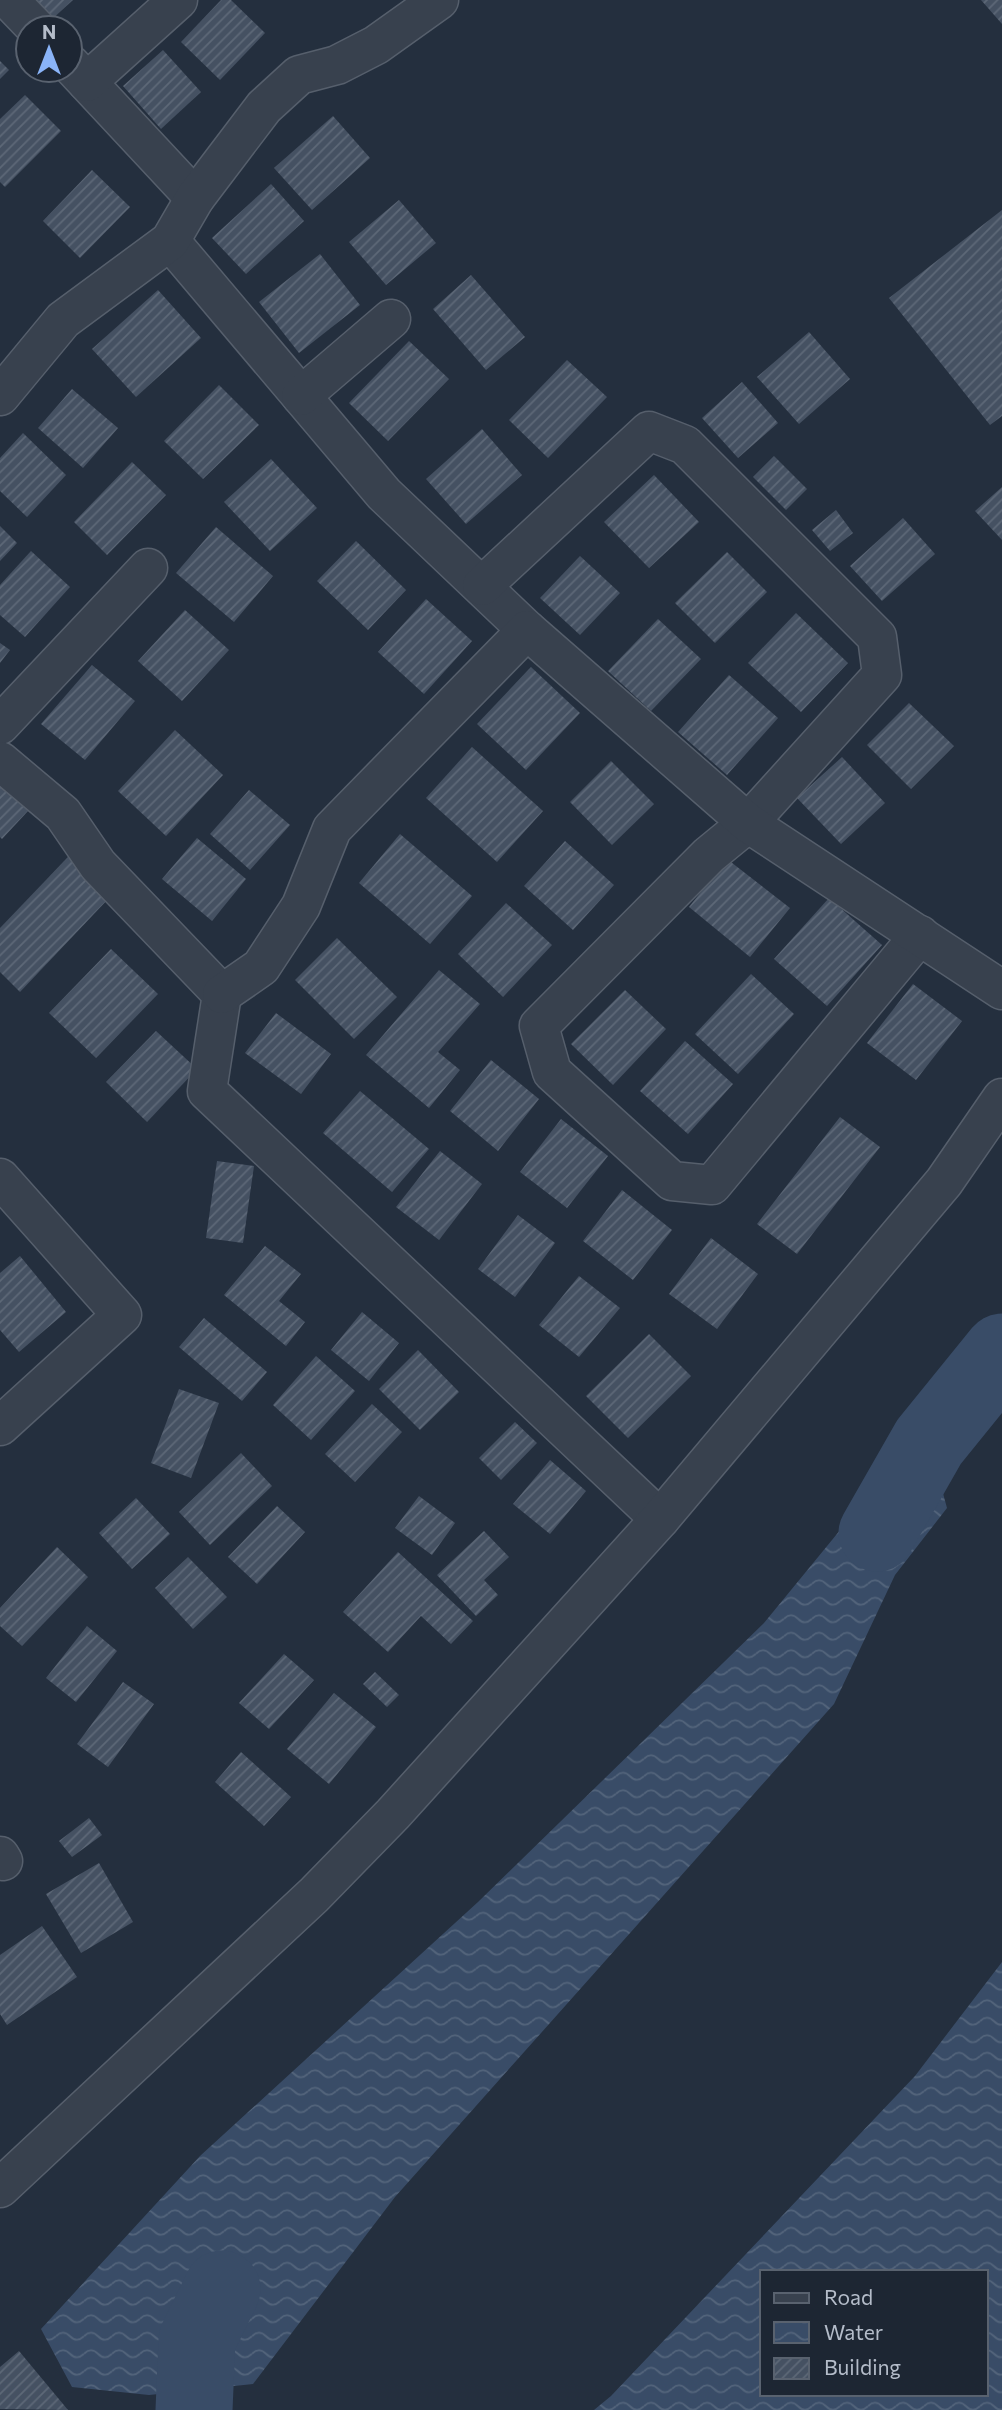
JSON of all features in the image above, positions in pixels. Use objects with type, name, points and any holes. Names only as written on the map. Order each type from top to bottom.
[{"type":"street","points":[[9,0],[22,14]]},
{"type":"street","points":[[84,69],[178,0]]},
{"type":"street","points":[[0,396],[64,320],[170,241],[195,198],[264,107],[299,75],[337,65],[376,45],[439,0]]},
{"type":"street","points":[[84,79],[195,198]]},
{"type":"street","points":[[170,241],[384,494],[527,629],[748,823],[1002,990]]},
{"type":"street","points":[[301,396],[391,319]]},
{"type":"street","points":[[482,586],[649,431],[685,445],[877,638],[882,675],[748,823],[709,855],[539,1026],[552,1072],[672,1181],[712,1185],[920,935]]},
{"type":"street","points":[[0,725],[148,568]]},
{"type":"street","points":[[527,629],[332,829],[301,906],[261,967],[222,994],[208,1091],[660,1519]]},
{"type":"street","points":[[0,761],[63,814],[97,865],[222,994]]},
{"type":"street","points":[[0,2188],[314,1895],[393,1814],[660,1519],[944,1182],[1002,1098]]},
{"type":"street","points":[[0,1178],[122,1315],[0,1426]]},
{"type":"water","points":[[929,1442],[947,1508],[895,1575],[834,1704],[395,2197],[253,2384],[149,2395],[72,2387],[41,2329],[200,2156],[478,1902],[764,1623],[891,1468]]},
{"type":"water","points":[[1002,1962],[1002,2410],[594,2410],[611,2396],[915,2076]]},
{"type":"building","points":[[32,0],[73,0],[58,14],[45,14]]},
{"type":"building","points":[[221,0],[231,0],[265,33],[220,80],[181,42]]},
{"type":"building","points":[[981,0],[1002,0],[1002,24]]},
{"type":"building","points":[[163,50],[201,92],[161,129],[123,86]]},
{"type":"building","points":[[0,61],[9,70],[0,79]]},
{"type":"building","points":[[25,95],[61,131],[5,187],[0,182],[0,119]]},
{"type":"building","points":[[333,116],[370,158],[312,210],[274,168]]},
{"type":"building","points":[[92,170],[130,207],[80,258],[43,221]]},
{"type":"building","points":[[271,184],[304,221],[246,274],[212,238]]},
{"type":"building","points":[[399,200],[436,243],[386,285],[349,242]]},
{"type":"building","points":[[1002,210],[1002,416],[990,425],[889,298]]},
{"type":"building","points":[[320,254],[360,305],[299,353],[259,302]]},
{"type":"building","points":[[471,275],[525,337],[486,370],[433,309]]},
{"type":"building","points":[[158,290],[201,338],[136,397],[92,349]]},
{"type":"building","points":[[809,332],[850,379],[799,424],[757,377]]},
{"type":"building","points":[[409,341],[449,379],[388,441],[349,403]]},
{"type":"building","points":[[567,360],[607,397],[548,458],[509,420]]},
{"type":"building","points":[[742,382],[778,423],[738,458],[702,418]]},
{"type":"building","points":[[219,385],[259,425],[203,479],[164,441]]},
{"type":"building","points":[[72,389],[118,428],[83,468],[38,428]]},
{"type":"building","points":[[482,429],[522,475],[466,524],[426,479]]},
{"type":"building","points":[[23,433],[66,475],[27,517],[0,491],[0,458]]},
{"type":"building","points":[[774,456],[807,489],[786,510],[753,477]]},
{"type":"building","points":[[271,459],[317,508],[270,551],[224,502]]},
{"type":"building","points":[[132,462],[166,495],[107,555],[74,522]]},
{"type":"building","points":[[654,475],[699,522],[649,568],[604,522]]},
{"type":"building","points":[[1002,487],[1002,540],[975,511]]},
{"type":"building","points":[[836,510],[853,533],[830,551],[812,530]]},
{"type":"building","points":[[903,518],[935,554],[882,601],[850,566]]},
{"type":"building","points":[[0,526],[17,543],[0,561]]},
{"type":"building","points":[[216,527],[273,576],[234,622],[176,573]]},
{"type":"building","points":[[356,541],[406,590],[368,630],[317,581]]},
{"type":"building","points":[[31,551],[70,587],[25,637],[0,615],[0,585]]},
{"type":"building","points":[[727,552],[767,592],[715,643],[675,603]]},
{"type":"building","points":[[580,556],[620,593],[580,635],[540,598]]},
{"type":"building","points":[[426,599],[472,641],[424,694],[378,652]]},
{"type":"building","points":[[185,610],[229,650],[182,701],[138,661]]},
{"type":"building","points":[[796,613],[848,663],[801,712],[748,663]]},
{"type":"building","points":[[658,619],[701,659],[651,711],[608,671]]},
{"type":"building","points":[[0,643],[10,650],[0,663]]},
{"type":"building","points":[[92,665],[135,701],[85,760],[41,724]]},
{"type":"building","points":[[531,667],[580,713],[526,770],[477,724]]},
{"type":"building","points":[[729,675],[778,718],[727,775],[678,732]]},
{"type":"building","points":[[909,703],[954,746],[911,789],[867,745]]},
{"type":"building","points":[[175,730],[223,775],[166,836],[118,791]]},
{"type":"building","points":[[472,747],[543,811],[497,862],[426,798]]},
{"type":"building","points":[[842,757],[885,803],[841,844],[797,798]]},
{"type":"building","points":[[611,761],[654,804],[612,845],[570,802]]},
{"type":"building","points":[[0,785],[28,811],[2,839],[0,837]]},
{"type":"building","points":[[249,790],[290,825],[250,870],[210,834]]},
{"type":"building","points":[[400,834],[472,896],[430,944],[359,883]]},
{"type":"building","points":[[197,838],[246,879],[212,921],[162,879]]},
{"type":"building","points":[[565,841],[614,885],[573,930],[524,886]]},
{"type":"building","points":[[68,857],[110,897],[20,992],[0,972],[0,928]]},
{"type":"building","points":[[727,859],[790,908],[750,957],[689,907]]},
{"type":"building","points":[[829,898],[882,945],[827,1006],[774,959]]},
{"type":"building","points":[[506,903],[552,945],[503,997],[458,954]]},
{"type":"building","points":[[337,938],[397,997],[354,1039],[295,980]]},
{"type":"building","points":[[111,949],[158,994],[96,1058],[49,1013]]},
{"type":"building","points":[[439,970],[480,1004],[438,1052],[460,1070],[429,1108],[366,1055]]},
{"type":"building","points":[[751,974],[794,1014],[738,1074],[695,1034]]},
{"type":"building","points":[[913,984],[962,1021],[916,1080],[867,1043]]},
{"type":"building","points":[[625,990],[666,1029],[613,1085],[571,1044]]},
{"type":"building","points":[[276,1013],[331,1054],[301,1094],[245,1053]]},
{"type":"building","points":[[156,1031],[197,1069],[147,1122],[106,1082]]},
{"type":"building","points":[[685,1041],[733,1084],[688,1134],[640,1091]]},
{"type":"building","points":[[491,1060],[539,1099],[498,1151],[450,1111]]},
{"type":"building","points":[[360,1091],[429,1149],[392,1192],[323,1133]]},
{"type":"building","points":[[840,1117],[880,1147],[797,1254],[757,1224]]},
{"type":"building","points":[[561,1119],[608,1156],[567,1208],[520,1172]]},
{"type":"building","points":[[440,1151],[482,1184],[439,1240],[396,1207]]},
{"type":"building","points":[[217,1161],[254,1166],[243,1243],[206,1238]]},
{"type":"building","points":[[622,1190],[672,1230],[633,1280],[583,1241]]},
{"type":"building","points":[[518,1215],[555,1243],[515,1297],[478,1269]]},
{"type":"building","points":[[711,1238],[758,1274],[717,1329],[669,1294]]},
{"type":"building","points":[[265,1246],[301,1274],[279,1301],[305,1322],[286,1346],[224,1295]]},
{"type":"building","points":[[20,1256],[66,1312],[19,1352],[0,1330],[0,1273]]},
{"type":"building","points":[[579,1276],[620,1308],[579,1357],[539,1325]]},
{"type":"building","points":[[362,1312],[399,1343],[369,1381],[331,1350]]},
{"type":"building","points":[[204,1318],[267,1372],[242,1401],[179,1347]]},
{"type":"building","points":[[649,1334],[691,1376],[628,1438],[586,1396]]},
{"type":"building","points":[[418,1350],[459,1392],[420,1430],[379,1389]]},
{"type":"building","points":[[316,1356],[355,1391],[311,1440],[273,1405]]},
{"type":"building","points":[[179,1389],[219,1403],[191,1478],[151,1463]]},
{"type":"building","points":[[372,1404],[402,1432],[355,1482],[325,1454]]},
{"type":"building","points":[[515,1422],[537,1443],[501,1480],[479,1458]]},
{"type":"building","points":[[241,1453],[272,1486],[210,1545],[179,1512]]},
{"type":"building","points":[[550,1460],[586,1491],[550,1534],[513,1504]]},
{"type":"building","points":[[419,1496],[455,1523],[432,1555],[395,1528]]},
{"type":"building","points":[[136,1498],[170,1534],[132,1569],[99,1533]]},
{"type":"building","points":[[277,1506],[305,1532],[257,1584],[228,1557]]},
{"type":"building","points":[[484,1531],[509,1557],[484,1580],[498,1595],[476,1616],[437,1575]]},
{"type":"building","points":[[57,1547],[88,1577],[22,1646],[0,1626],[0,1608]]},
{"type":"building","points":[[398,1552],[473,1621],[451,1644],[421,1616],[388,1652],[343,1612]]},
{"type":"building","points":[[188,1557],[227,1597],[193,1629],[155,1588]]},
{"type":"building","points":[[87,1626],[117,1651],[76,1702],[46,1678]]},
{"type":"building","points":[[284,1654],[314,1680],[269,1729],[239,1703]]},
{"type":"building","points":[[375,1672],[399,1695],[387,1707],[363,1684]]},
{"type":"building","points":[[123,1682],[154,1704],[108,1767],[77,1744]]},
{"type":"building","points":[[334,1693],[376,1727],[329,1784],[287,1749]]},
{"type":"building","points":[[241,1752],[291,1797],[264,1826],[215,1782]]},
{"type":"building","points":[[89,1818],[102,1835],[72,1857],[59,1841]]},
{"type":"building","points":[[99,1863],[133,1922],[81,1953],[46,1894]]},
{"type":"building","points":[[42,1926],[77,1977],[7,2025],[0,2014],[0,1955]]},
{"type":"building","points":[[19,2351],[68,2410],[0,2409],[0,2367]]},
{"type":"waterway","points":[[877,1533],[929,1442],[1002,1352]]},
{"type":"waterway","points":[[194,2410],[197,2340],[222,2289]]}]
